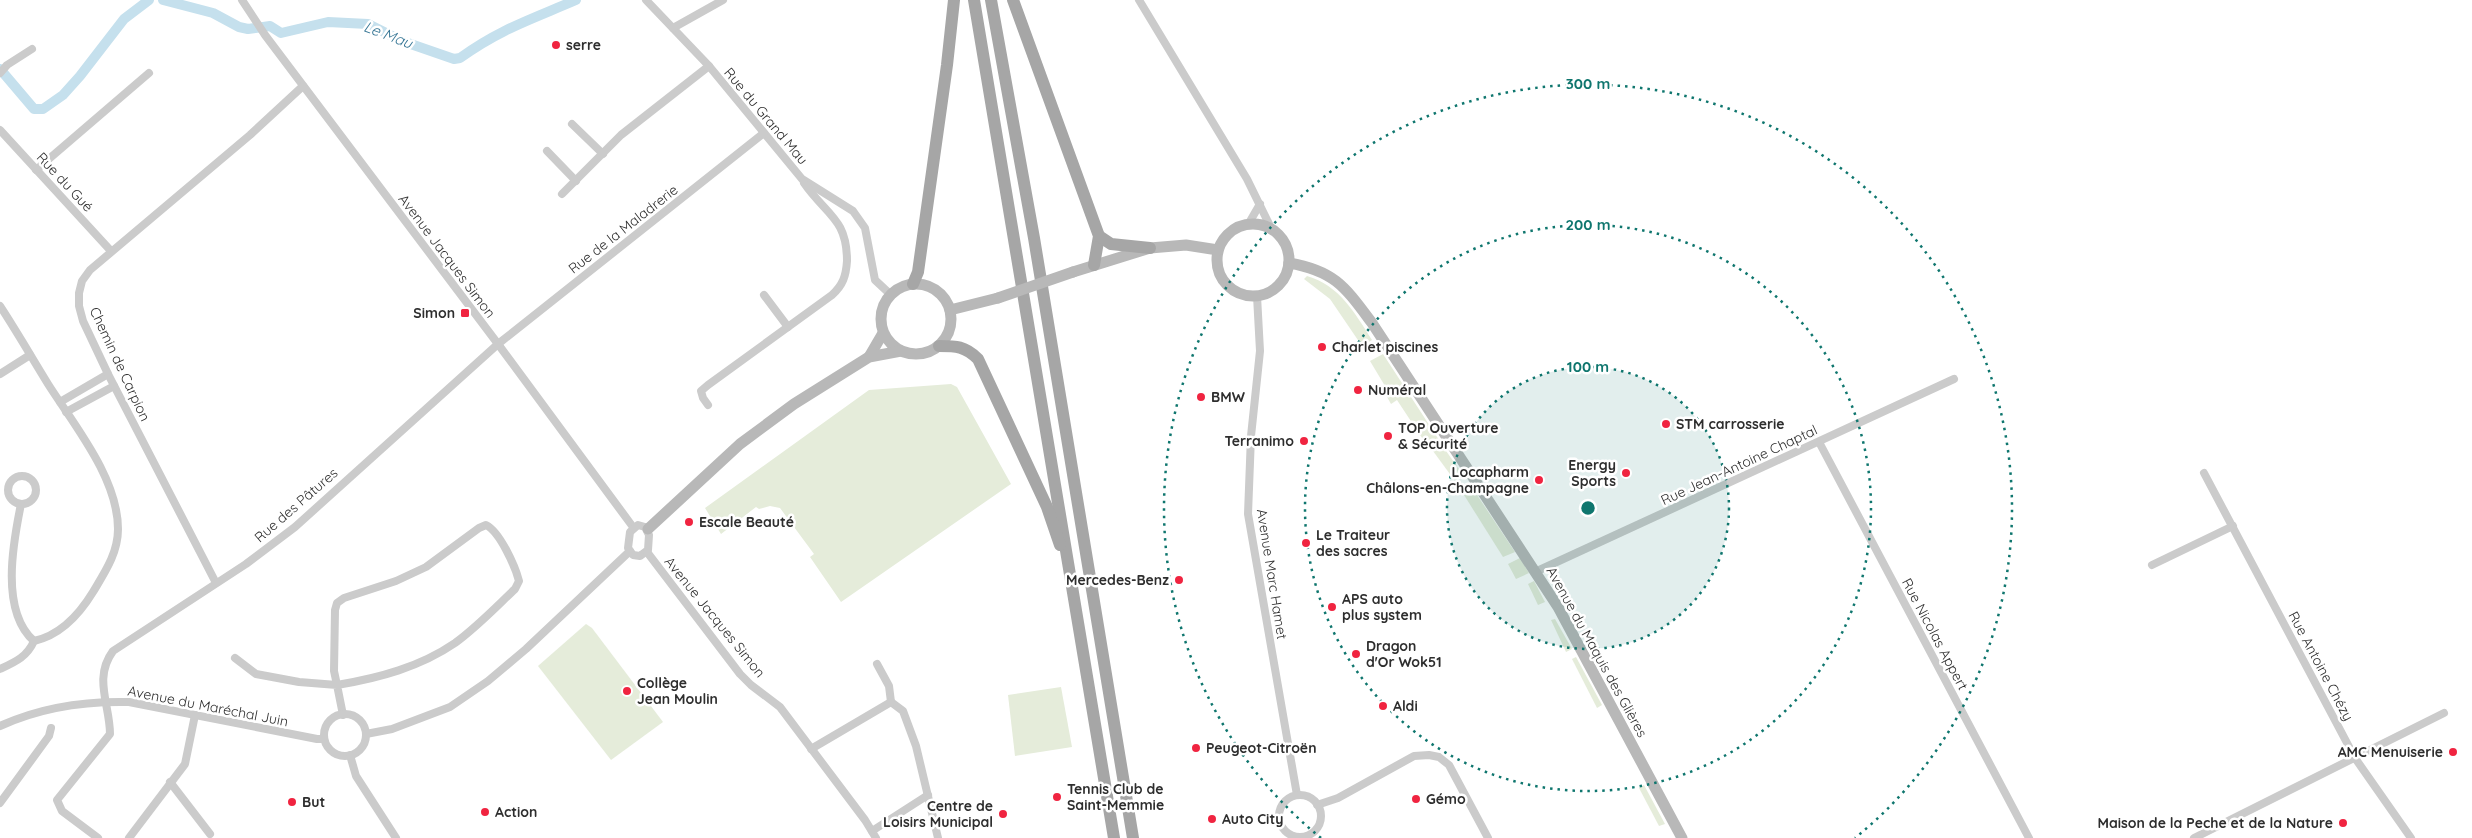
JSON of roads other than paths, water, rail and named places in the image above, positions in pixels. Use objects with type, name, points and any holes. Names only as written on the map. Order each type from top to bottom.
[{"type":"main road","points":[[912,284],[918,272],[947,65],[954,0]]},
{"type":"main road","points":[[974,0],[1114,838]]},
{"type":"main road","points":[[991,0],[1036,247],[1133,838]]},
{"type":"main road","points":[[1013,0],[1099,236],[1094,265]]},
{"type":"main road","points":[[1249,224],[1271,228],[1285,243],[1289,263],[1282,282],[1271,291],[1257,296],[1245,295],[1234,291],[1225,284],[1218,268],[1218,250],[1229,232],[1239,226],[1249,224]]},
{"type":"main road","points":[[1099,236],[1111,244],[1150,248],[1186,245],[1218,250]]},
{"type":"main road","points":[[950,310],[998,298],[1150,248]]},
{"type":"main road","name":"Avenue du Maquis des Glières","points":[[1289,263],[1314,268],[1335,279],[1351,294],[1372,323],[1558,607],[1682,838]]},
{"type":"main road","points":[[938,346],[950,330],[950,310],[946,301],[932,287],[912,284],[904,285],[890,294],[881,312],[883,333],[888,342],[901,350],[918,354],[938,346],[958,346],[968,349],[978,359],[1047,507],[1071,573]]},
{"type":"main road","points":[[869,357],[883,333]]},
{"type":"main road","points":[[648,530],[740,444],[794,404],[869,357],[901,350]]},
{"type":"street","name":"Avenue Jacques Simon","points":[[242,0],[265,36],[498,344],[633,527]]},
{"type":"street","name":"Rue du Grand Mau","points":[[646,0],[709,66],[802,179],[853,211],[865,228],[875,280],[890,294]]},
{"type":"street","points":[[674,28],[723,0]]},
{"type":"street","points":[[1139,0],[1260,204],[1271,228]]},
{"type":"street","points":[[0,73],[32,49]]},
{"type":"street","points":[[562,194],[621,135],[709,66]]},
{"type":"street","points":[[36,170],[149,73]]},
{"type":"street","name":"Chemin de Carpion","points":[[216,583],[114,386],[83,321],[79,300],[80,288],[86,275],[111,251],[250,135],[303,86]]},
{"type":"street","points":[[572,124],[603,154]]},
{"type":"street","name":"Rue du Gué","points":[[0,130],[111,251]]},
{"type":"street","name":"Rue de la Maladrerie","points":[[498,344],[764,134]]},
{"type":"street","points":[[547,151],[576,181]]},
{"type":"street","points":[[708,405],[701,391],[838,290],[844,279],[846,268],[845,236],[841,227],[814,198],[802,179]]},
{"type":"street","points":[[1249,224],[1260,204]]},
{"type":"street","points":[[764,295],[788,326]]},
{"type":"street","name":"Avenue Marc Hamet","points":[[1257,296],[1260,351],[1251,436],[1248,514],[1296,795]]},
{"type":"street","points":[[0,307],[93,455],[111,495],[116,513],[117,536],[108,566],[72,620],[54,635],[34,641],[30,650],[22,658],[0,668]]},
{"type":"street","name":"Rue des Pâtures","points":[[98,838],[62,810],[57,800],[110,734],[110,721],[104,702],[104,671],[113,651],[216,583],[295,527],[498,344]]},
{"type":"street","points":[[0,374],[30,355]]},
{"type":"street","points":[[60,402],[108,374]]},
{"type":"street","name":"Rue Jean-Antoine Chaptal","points":[[1535,572],[1954,379]]},
{"type":"street","points":[[66,412],[114,386]]},
{"type":"street","name":"Rue Nicolas Appert","points":[[1819,442],[2029,838]]},
{"type":"street","name":"Rue Antoine Chézy","points":[[2204,473],[2356,758],[2411,838]]},
{"type":"street","points":[[21,504],[13,553],[13,588],[23,627],[34,641]]},
{"type":"street","points":[[235,658],[256,674],[299,682],[338,685],[367,680],[413,666],[455,643],[515,588],[518,581],[516,571],[494,529],[486,525],[478,528],[426,567],[396,581],[344,598],[337,604],[335,610],[334,672],[338,685],[343,715]]},
{"type":"street","points":[[642,525],[648,530],[650,535],[647,552],[637,556],[630,551],[629,535],[633,527],[642,525]]},
{"type":"street","points":[[2152,565],[2233,526]]},
{"type":"street","points":[[366,734],[392,728],[450,706],[488,681],[630,551]]},
{"type":"street","name":"Avenue Jacques Simon","points":[[647,552],[740,674],[780,708],[874,834]]},
{"type":"street","points":[[877,664],[889,686],[891,702],[903,711],[916,746],[938,838]]},
{"type":"street","name":"Avenue du Maréchal Juin","points":[[0,726],[45,710],[104,702],[141,703],[324,739]]},
{"type":"street","points":[[811,749],[891,702]]},
{"type":"street","points":[[2194,838],[2444,713]]},
{"type":"street","points":[[129,838],[185,764],[195,715]]},
{"type":"street","points":[[343,715],[356,718],[366,734],[362,747],[350,755],[337,754],[327,745],[324,739],[324,732],[331,720],[343,715]]},
{"type":"street","points":[[0,803],[49,736],[51,728]]},
{"type":"street","points":[[350,755],[356,776],[396,838]]},
{"type":"street","points":[[1317,805],[1338,798],[1414,756],[1428,755],[1439,757],[1449,765],[1488,838]]},
{"type":"street","points":[[170,782],[210,834]]},
{"type":"street","points":[[874,834],[928,795]]},
{"type":"street","points":[[1296,795],[1308,797],[1317,805],[1320,811],[1318,825],[1309,834],[1303,837],[1290,834],[1281,825],[1279,812],[1285,801],[1296,795]]},
{"type":"waterway","name":"Le Mau","points":[[0,69],[34,109],[43,109],[63,95],[124,19],[149,0]]},
{"type":"waterway","name":"Le Mau","points":[[163,0],[213,13],[239,27],[248,29],[270,26],[281,33],[328,22],[368,24],[402,41],[454,59],[460,58],[503,32],[576,0]]},
{"type":"place","name":"serre","points":[[556,45]]},
{"type":"place","name":"Simon","points":[[465,313]]},
{"type":"place","name":"Charlet piscines","points":[[1322,347]]},
{"type":"place","name":"Numéral","points":[[1358,390]]},
{"type":"place","name":"BMW","points":[[1201,397]]},
{"type":"place","name":"STM carrosserie","points":[[1666,424]]},
{"type":"place","name":"TOP Ouverture & Sécurité","points":[[1388,436]]},
{"type":"place","name":"Terranimo","points":[[1304,441]]},
{"type":"place","name":"Energy Sports","points":[[1626,473]]},
{"type":"place","name":"Locapharm Châlons-en-Champagne","points":[[1539,480]]},
{"type":"place","name":"Escale Beauté","points":[[689,522]]},
{"type":"place","name":"Le Traiteur des sacres","points":[[1306,543]]},
{"type":"place","name":"Mercedes-Benz","points":[[1179,580]]},
{"type":"place","name":"APS auto plus system","points":[[1332,607]]},
{"type":"place","name":"Dragon d'Or Wok51","points":[[1356,654]]},
{"type":"place","name":"Collège Jean Moulin","points":[[627,691]]},
{"type":"place","name":"Aldi","points":[[1383,706]]},
{"type":"place","name":"Peugeot-Citroën","points":[[1196,748]]},
{"type":"place","name":"AMC Menuiserie","points":[[2453,752]]},
{"type":"place","name":"Tennis Club de Saint-Memmie","points":[[1057,797]]},
{"type":"place","name":"Gémo","points":[[1416,799]]},
{"type":"place","name":"But","points":[[292,802]]},
{"type":"place","name":"Action","points":[[485,812]]},
{"type":"place","name":"Centre de Loisirs Municipal","points":[[1003,814]]},
{"type":"place","name":"Auto City","points":[[1212,819]]},
{"type":"place","name":"Maison de la Peche et de la Nature","points":[[2343,823]]}]
